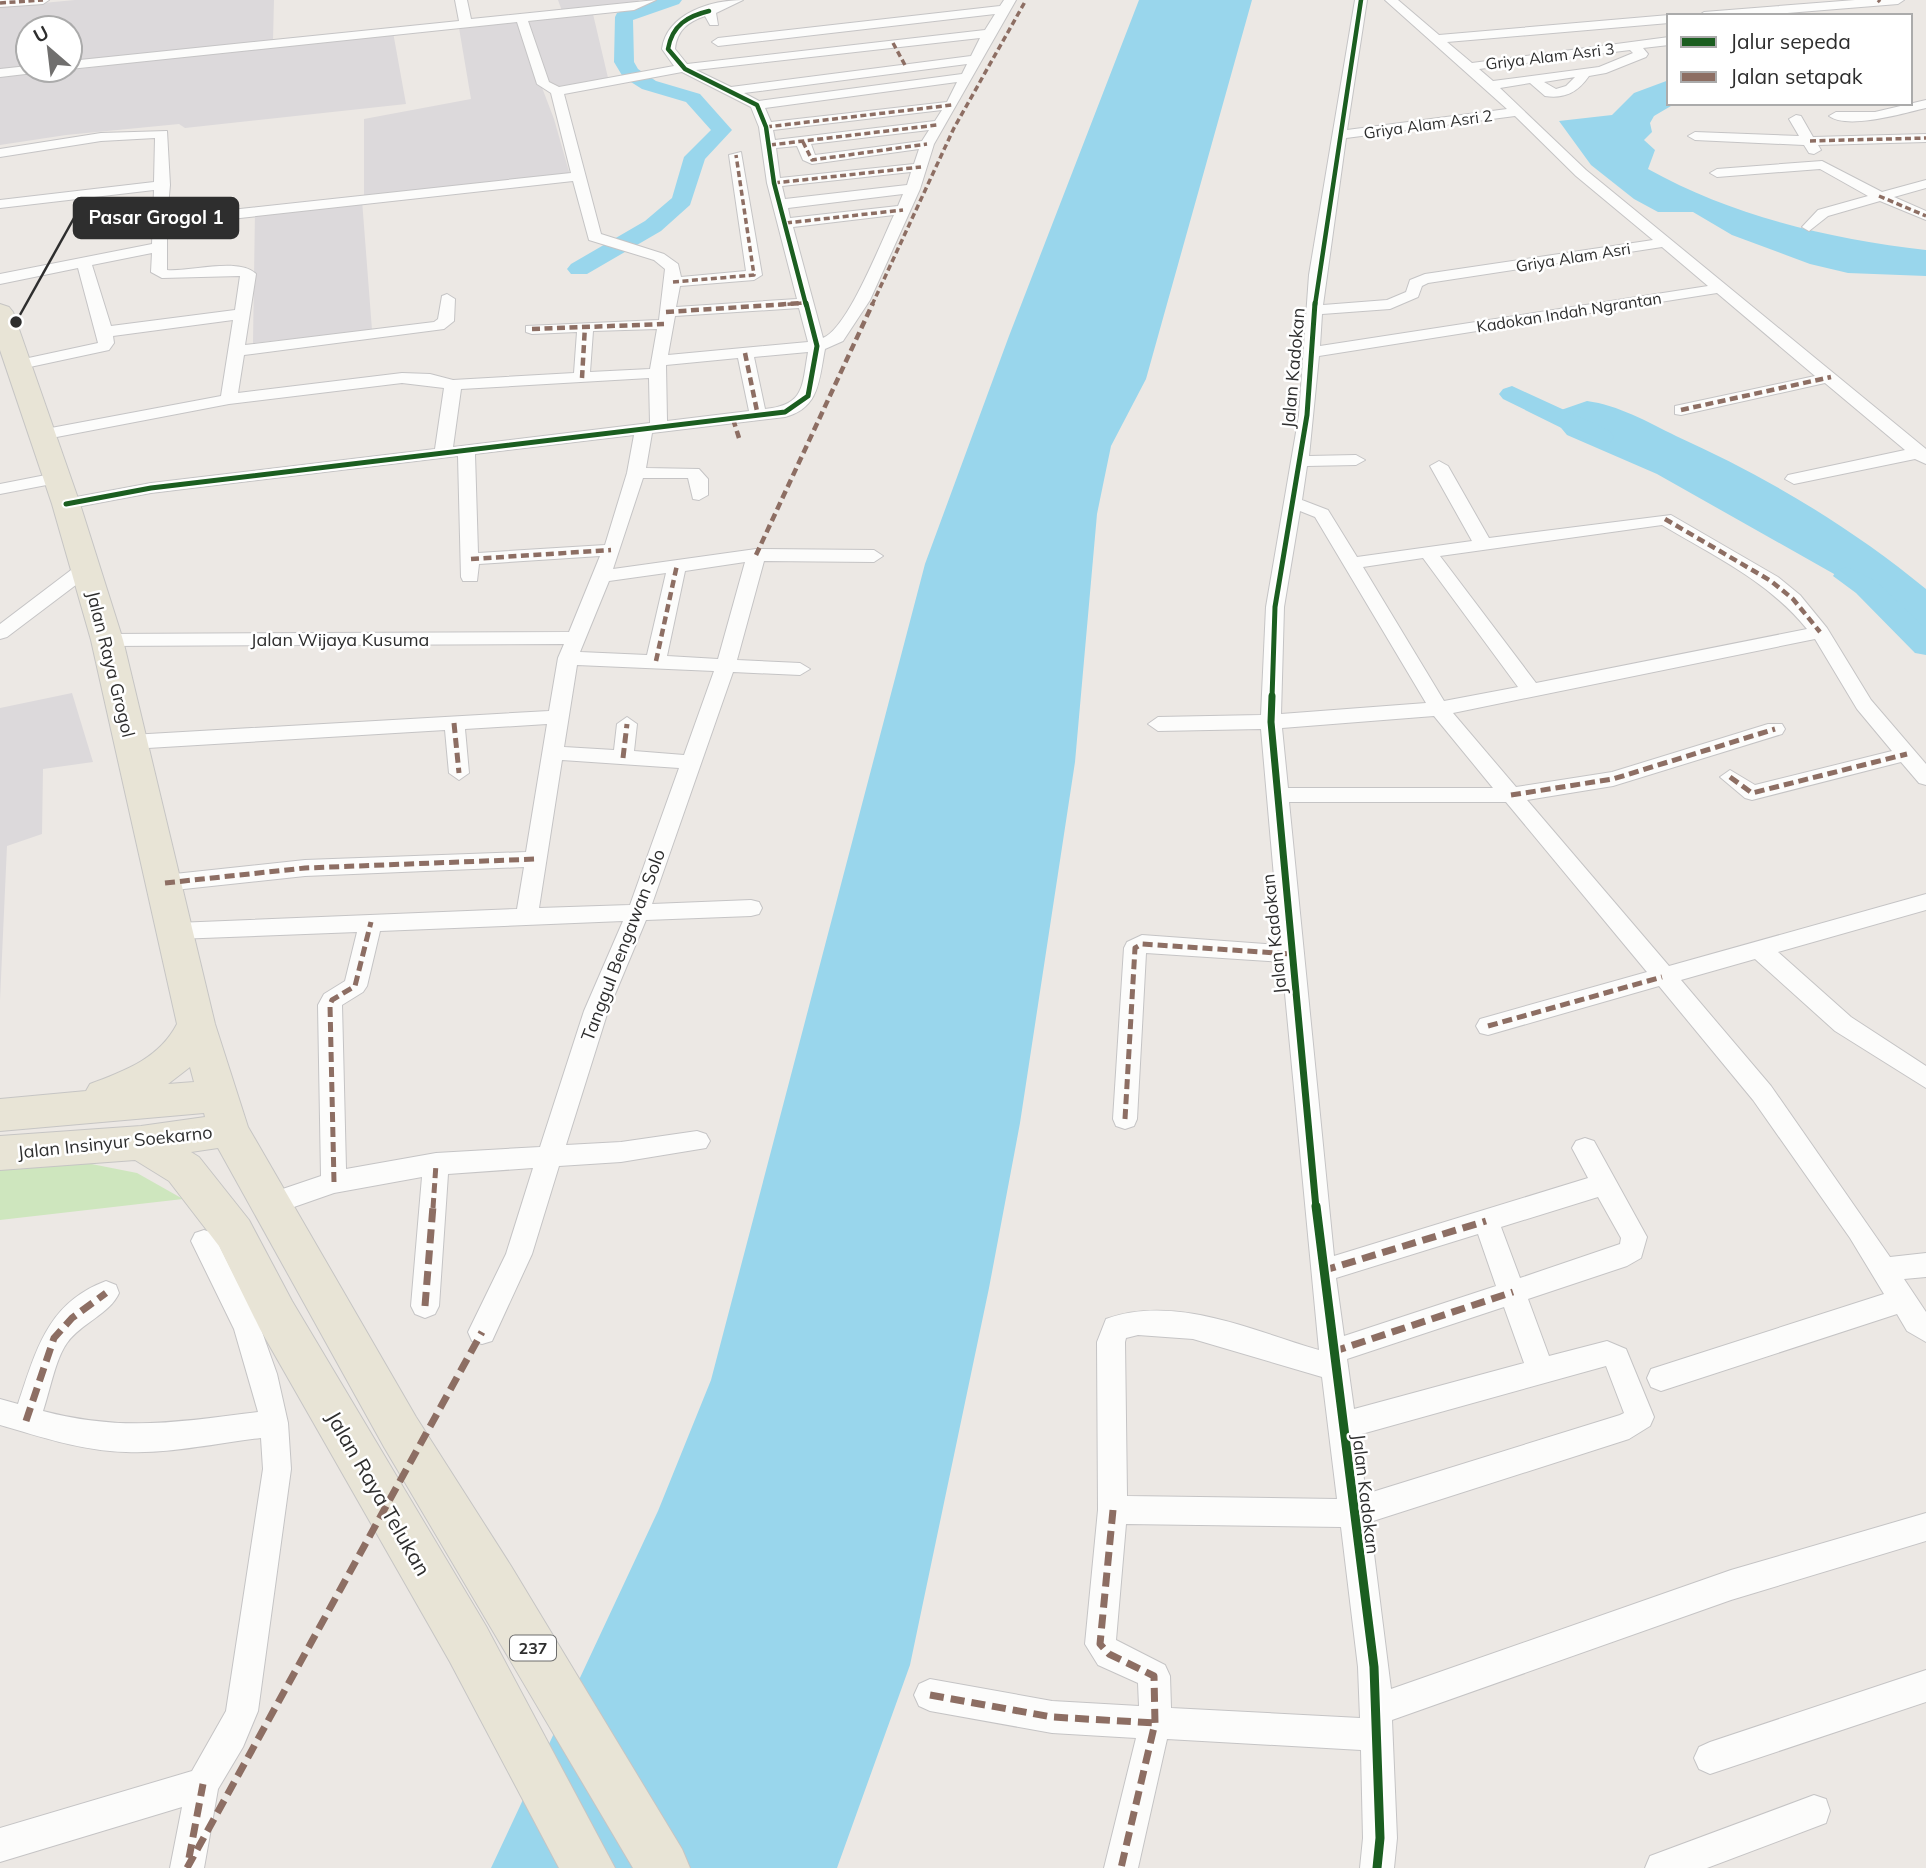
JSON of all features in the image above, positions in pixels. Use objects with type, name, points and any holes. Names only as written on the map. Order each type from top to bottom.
[{"type":"main road","name":"Jalan Raya Grogol","points":[[1,319],[11,370],[41,435],[61,491],[107,640],[196,1024],[224,1113]]},
{"type":"main road","points":[[47,1111],[104,1095],[166,1067],[183,1050],[196,1024]]},
{"type":"main road","name":"Jalan Insinyur Soekarno","points":[[0,1115],[47,1111],[224,1113]]},
{"type":"main road","name":"Jalan Insinyur Soekarno","points":[[0,1153],[141,1143],[224,1113]]},
{"type":"main road","name":"237","points":[[224,1113],[271,1204],[400,1432],[495,1583],[663,1868]]},
{"type":"main road","name":"Jalan Raya Telukan","points":[[141,1143],[184,1169],[234,1233],[276,1315],[468,1644],[588,1868]]},
{"type":"street","points":[[0,3],[43,0]]},
{"type":"street","points":[[461,0],[466,25]]},
{"type":"street","points":[[84,64],[522,20],[634,6],[650,0]]},
{"type":"street","points":[[737,0],[684,19],[668,41],[668,49],[682,69],[757,105],[968,77]]},
{"type":"street","name":"Jalan Kadokan","points":[[1361,0],[1313,310],[1308,390],[1275,607],[1271,722],[1322,1271],[1374,1667],[1380,1838],[1377,1868]]},
{"type":"street","points":[[1391,0],[1490,85],[1581,173],[1831,377],[1923,456]]},
{"type":"street","points":[[1727,14],[1879,1],[1893,9]]},
{"type":"street","points":[[718,41],[1004,2]]},
{"type":"street","points":[[41,435],[229,399],[420,377],[448,384],[582,378],[745,353],[817,346],[837,338],[862,300],[914,189],[927,144],[968,77],[1004,2]]},
{"type":"street","points":[[1858,14],[1893,9]]},
{"type":"street","points":[[709,10],[719,26],[717,62]]},
{"type":"street","points":[[1437,39],[1667,19]]},
{"type":"street","points":[[522,20],[543,84],[557,91],[717,62],[989,33]]},
{"type":"street","name":"Griya Alam Asri 3","points":[[1468,67],[1667,41]]},
{"type":"street","points":[[893,43],[906,67]]},
{"type":"street","name":"Griya Alam Asri 3","points":[[1490,85],[1534,79],[1550,93],[1564,93],[1570,90],[1584,72],[1608,68],[1642,54],[1632,45]]},
{"type":"street","points":[[731,91],[977,59]]},
{"type":"street","points":[[527,915],[570,648],[611,550],[652,428],[657,367],[673,282],[673,267],[659,257],[603,242],[594,237],[557,91]]},
{"type":"street","points":[[811,97],[818,111]]},
{"type":"street","points":[[1836,116],[1875,116],[1926,104]]},
{"type":"street","points":[[0,489],[61,491],[151,488],[785,412],[802,403],[808,396],[817,346],[803,303],[786,223],[774,183],[766,127],[757,105]]},
{"type":"street","points":[[766,127],[952,106]]},
{"type":"street","name":"Griya Alam Asri 2","points":[[1341,135],[1515,112]]},
{"type":"street","points":[[1796,119],[1822,165]]},
{"type":"street","points":[[770,145],[937,125]]},
{"type":"street","points":[[0,153],[160,132],[163,143],[160,274],[245,271],[248,274],[229,399]]},
{"type":"street","points":[[1695,136],[1810,141],[1926,138]]},
{"type":"street","points":[[803,142],[807,157],[812,160],[927,144]]},
{"type":"street","points":[[673,282],[754,275],[736,155]]},
{"type":"street","points":[[1717,173],[1822,165],[1879,196],[1926,216]]},
{"type":"street","points":[[774,183],[921,167]]},
{"type":"street","points":[[161,222],[577,176]]},
{"type":"street","points":[[1809,227],[1823,213],[1926,184]]},
{"type":"street","points":[[0,204],[163,185]]},
{"type":"street","points":[[781,204],[914,189]]},
{"type":"street","points":[[786,223],[903,210]]},
{"type":"street","name":"Griya Alam Asri","points":[[1390,304],[1408,298],[1488,285],[1478,271],[1667,242]]},
{"type":"street","points":[[0,279],[159,247]]},
{"type":"street","points":[[11,370],[103,347],[106,343],[84,262]]},
{"type":"street","name":"Kadokan Indah Ngrantan","points":[[1309,353],[1722,288]]},
{"type":"street","points":[[235,351],[438,326],[446,321],[447,299]]},
{"type":"street","points":[[532,328],[585,326],[803,303]]},
{"type":"street","points":[[1313,310],[1390,304]]},
{"type":"street","points":[[105,332],[241,314]]},
{"type":"street","points":[[582,378],[585,326]]},
{"type":"street","points":[[745,353],[758,416]]},
{"type":"street","points":[[1681,410],[1831,377]]},
{"type":"street","points":[[443,454],[448,384]]},
{"type":"street","points":[[733,419],[739,438]]},
{"type":"street","points":[[466,452],[471,568],[611,550]]},
{"type":"street","points":[[1794,479],[1923,456]]},
{"type":"street","points":[[1299,460],[1356,460]]},
{"type":"street","points":[[1439,466],[1484,547]]},
{"type":"street","points":[[636,473],[693,473],[699,479],[699,495]]},
{"type":"street","points":[[1292,504],[1310,507],[1322,514],[1439,709],[1762,1093],[1859,1230],[1902,1300],[1926,1331]]},
{"type":"street","points":[[1351,563],[1484,547],[1665,519],[1771,581],[1793,598],[1820,632],[1864,704],[1926,778]]},
{"type":"street","points":[[1429,554],[1532,692]]},
{"type":"street","points":[[599,577],[756,555],[874,556]]},
{"type":"street","name":"Tanggul Bengawan Solo","points":[[482,1332],[519,1254],[596,1011],[639,910],[689,762],[726,664],[756,555]]},
{"type":"street","points":[[656,661],[677,565]]},
{"type":"street","points":[[3,628],[86,568]]},
{"type":"street","points":[[1158,724],[1271,722],[1439,709],[1820,632]]},
{"type":"street","name":"Jalan Wijaya Kusuma","points":[[107,640],[570,648],[656,661],[800,669]]},
{"type":"street","points":[[131,742],[558,716]]},
{"type":"street","points":[[454,723],[459,773]]},
{"type":"street","points":[[623,758],[627,724]]},
{"type":"street","points":[[1276,795],[1511,795],[1613,779],[1775,729]]},
{"type":"street","points":[[555,753],[689,762]]},
{"type":"street","points":[[1730,777],[1752,793],[1907,754]]},
{"type":"street","points":[[165,883],[305,868],[536,859]]},
{"type":"street","points":[[1488,1026],[1926,902]]},
{"type":"street","points":[[176,931],[639,910],[751,908]]},
{"type":"street","points":[[334,1182],[330,1005],[332,1000],[355,986],[371,922]]},
{"type":"street","points":[[1125,1119],[1135,948],[1142,944],[1292,954]]},
{"type":"street","points":[[1758,948],[1843,1024],[1926,1078]]},
{"type":"street","points":[[271,1204],[334,1182],[436,1164],[621,1152],[697,1141]]},
{"type":"street","points":[[1121,1868],[1155,1723],[1154,1676],[1146,1668],[1106,1652],[1100,1644],[1113,1510],[1115,1441],[1111,1342],[1116,1328],[1130,1322],[1154,1320],[1333,1360],[1632,1250],[1634,1237],[1585,1148]]},
{"type":"street","points":[[425,1306],[436,1164]]},
{"type":"street","points":[[1322,1271],[1604,1184]]},
{"type":"street","points":[[1486,1221],[1541,1372]]},
{"type":"street","points":[[187,1868],[203,1784],[232,1736],[242,1711],[276,1469],[274,1423],[259,1353],[243,1314],[204,1241]]},
{"type":"street","points":[[1882,1269],[1926,1265]]},
{"type":"street","points":[[106,1293],[72,1318],[54,1338],[13,1416],[126,1439],[174,1437],[274,1423]]},
{"type":"street","points":[[1661,1378],[1902,1300]]},
{"type":"street","points":[[1113,1510],[1352,1513],[1629,1426],[1640,1417],[1612,1355],[1606,1353],[1342,1426]]},
{"type":"street","points":[[930,1695],[1052,1717],[1155,1723],[1375,1723],[1731,1585],[1926,1527]]},
{"type":"street","points":[[1710,1758],[1926,1686]]},
{"type":"street","points":[[0,1845],[203,1784]]},
{"type":"street","points":[[1662,1868],[1814,1811]]},
{"type":"shaded area","points":[[75,0],[274,0],[273,40],[84,60],[84,14],[14,14],[14,68],[0,70],[0,7]]},
{"type":"shaded area","points":[[558,0],[640,0],[634,3],[562,11]]},
{"type":"shaded area","points":[[593,14],[609,82],[559,86],[549,81],[528,21]]},
{"type":"shaded area","points":[[517,22],[554,119],[570,175],[364,198],[364,119],[471,99],[459,28]]},
{"type":"shaded area","points":[[393,32],[406,104],[185,128],[179,124],[66,135],[0,145],[0,75],[14,74],[14,84],[84,84],[84,68]]},
{"type":"shaded area","points":[[362,200],[372,330],[253,343],[255,211]]},
{"type":"shaded area","points":[[72,693],[93,762],[43,769],[42,834],[7,846],[0,1000],[0,708]]},
{"type":"green space","points":[[56,1157],[137,1173],[183,1199],[0,1220],[0,1163]]},
{"type":"water","points":[[1139,0],[1252,0],[1146,379],[1111,446],[1097,514],[1075,762],[1020,1123],[989,1288],[910,1665],[837,1868],[491,1868],[658,1511],[711,1380],[925,564],[1009,336]]},
{"type":"water","points":[[1667,81],[1667,105],[1673,105],[1654,116],[1650,123],[1652,132],[1644,140],[1655,150],[1648,169],[1714,200],[1783,223],[1854,239],[1926,250],[1926,276],[1848,273],[1810,264],[1732,235],[1693,212],[1658,212],[1634,199],[1591,165],[1559,121],[1612,115],[1634,93]]},
{"type":"water","points":[[1587,401],[1633,415],[1743,468],[1806,504],[1867,544],[1926,589],[1926,636],[1857,587],[1657,474],[1567,435],[1557,423],[1561,410]]},
{"type":"waterway","points":[[579,269],[653,226],[682,200],[695,157],[722,130],[693,98],[649,85],[630,73],[624,62],[624,17],[673,0]]},
{"type":"waterway","points":[[1512,394],[1601,437]]},
{"type":"waterway","points":[[1847,576],[1866,587],[1926,646]]},
{"type":"marked path","points":[[0,3],[43,0]]},
{"type":"marked path","points":[[756,555],[954,128],[1026,0]]},
{"type":"marked path","points":[[893,43],[906,67]]},
{"type":"marked path","points":[[766,127],[952,105]]},
{"type":"marked path","points":[[770,145],[937,125]]},
{"type":"marked path","points":[[1810,141],[1926,138]]},
{"type":"marked path","points":[[803,142],[808,157],[812,160],[927,144]]},
{"type":"marked path","points":[[673,282],[754,275],[736,155]]},
{"type":"marked path","points":[[774,183],[921,167]]},
{"type":"marked path","points":[[1879,196],[1926,216]]},
{"type":"marked path","points":[[786,223],[903,210]]},
{"type":"marked path","points":[[666,312],[803,303]]},
{"type":"marked path","points":[[532,329],[664,324]]},
{"type":"marked path","points":[[582,378],[585,326]]},
{"type":"marked path","points":[[745,353],[758,416]]},
{"type":"marked path","points":[[1681,410],[1831,377]]},
{"type":"marked path","points":[[733,419],[739,438]]},
{"type":"marked path","points":[[1665,519],[1771,581],[1793,599],[1820,632]]},
{"type":"marked path","points":[[471,559],[611,550]]},
{"type":"marked path","points":[[656,661],[677,565]]},
{"type":"marked path","points":[[454,723],[459,773]]},
{"type":"marked path","points":[[623,758],[627,724]]},
{"type":"marked path","points":[[1511,795],[1613,779],[1775,729]]},
{"type":"marked path","points":[[1730,777],[1752,793],[1907,754]]},
{"type":"marked path","points":[[165,883],[305,868],[536,859]]},
{"type":"marked path","points":[[334,1182],[330,1005],[332,1000],[355,986],[371,922]]},
{"type":"marked path","points":[[1125,1119],[1135,948],[1142,944],[1292,954]]},
{"type":"marked path","points":[[1488,1026],[1662,977]]},
{"type":"marked path","points":[[425,1306],[436,1164]]},
{"type":"marked path","points":[[1322,1271],[1486,1221]]},
{"type":"marked path","points":[[1332,1352],[1513,1292]]},
{"type":"marked path","points":[[26,1421],[54,1338],[72,1318],[106,1293]]},
{"type":"marked path","points":[[187,1868],[482,1332]]},
{"type":"marked path","points":[[1113,1510],[1100,1644],[1109,1654],[1141,1667],[1154,1676],[1155,1723],[1121,1868]]},
{"type":"marked path","points":[[930,1695],[1052,1717],[1155,1723]]},
{"type":"marked path","points":[[189,1858],[203,1784]]},
{"type":"cycle path","points":[[1361,0],[1317,275],[1307,415],[1275,607],[1271,722],[1322,1271],[1374,1667],[1380,1838],[1377,1868]]},
{"type":"cycle path","points":[[66,504],[151,488],[785,412],[795,408],[808,396],[817,346],[774,183],[766,127],[757,105],[685,69],[668,49],[670,37],[682,22],[709,11]]},
{"type":"place","name":"Pasar Grogol 1","points":[[16,322]]}]
